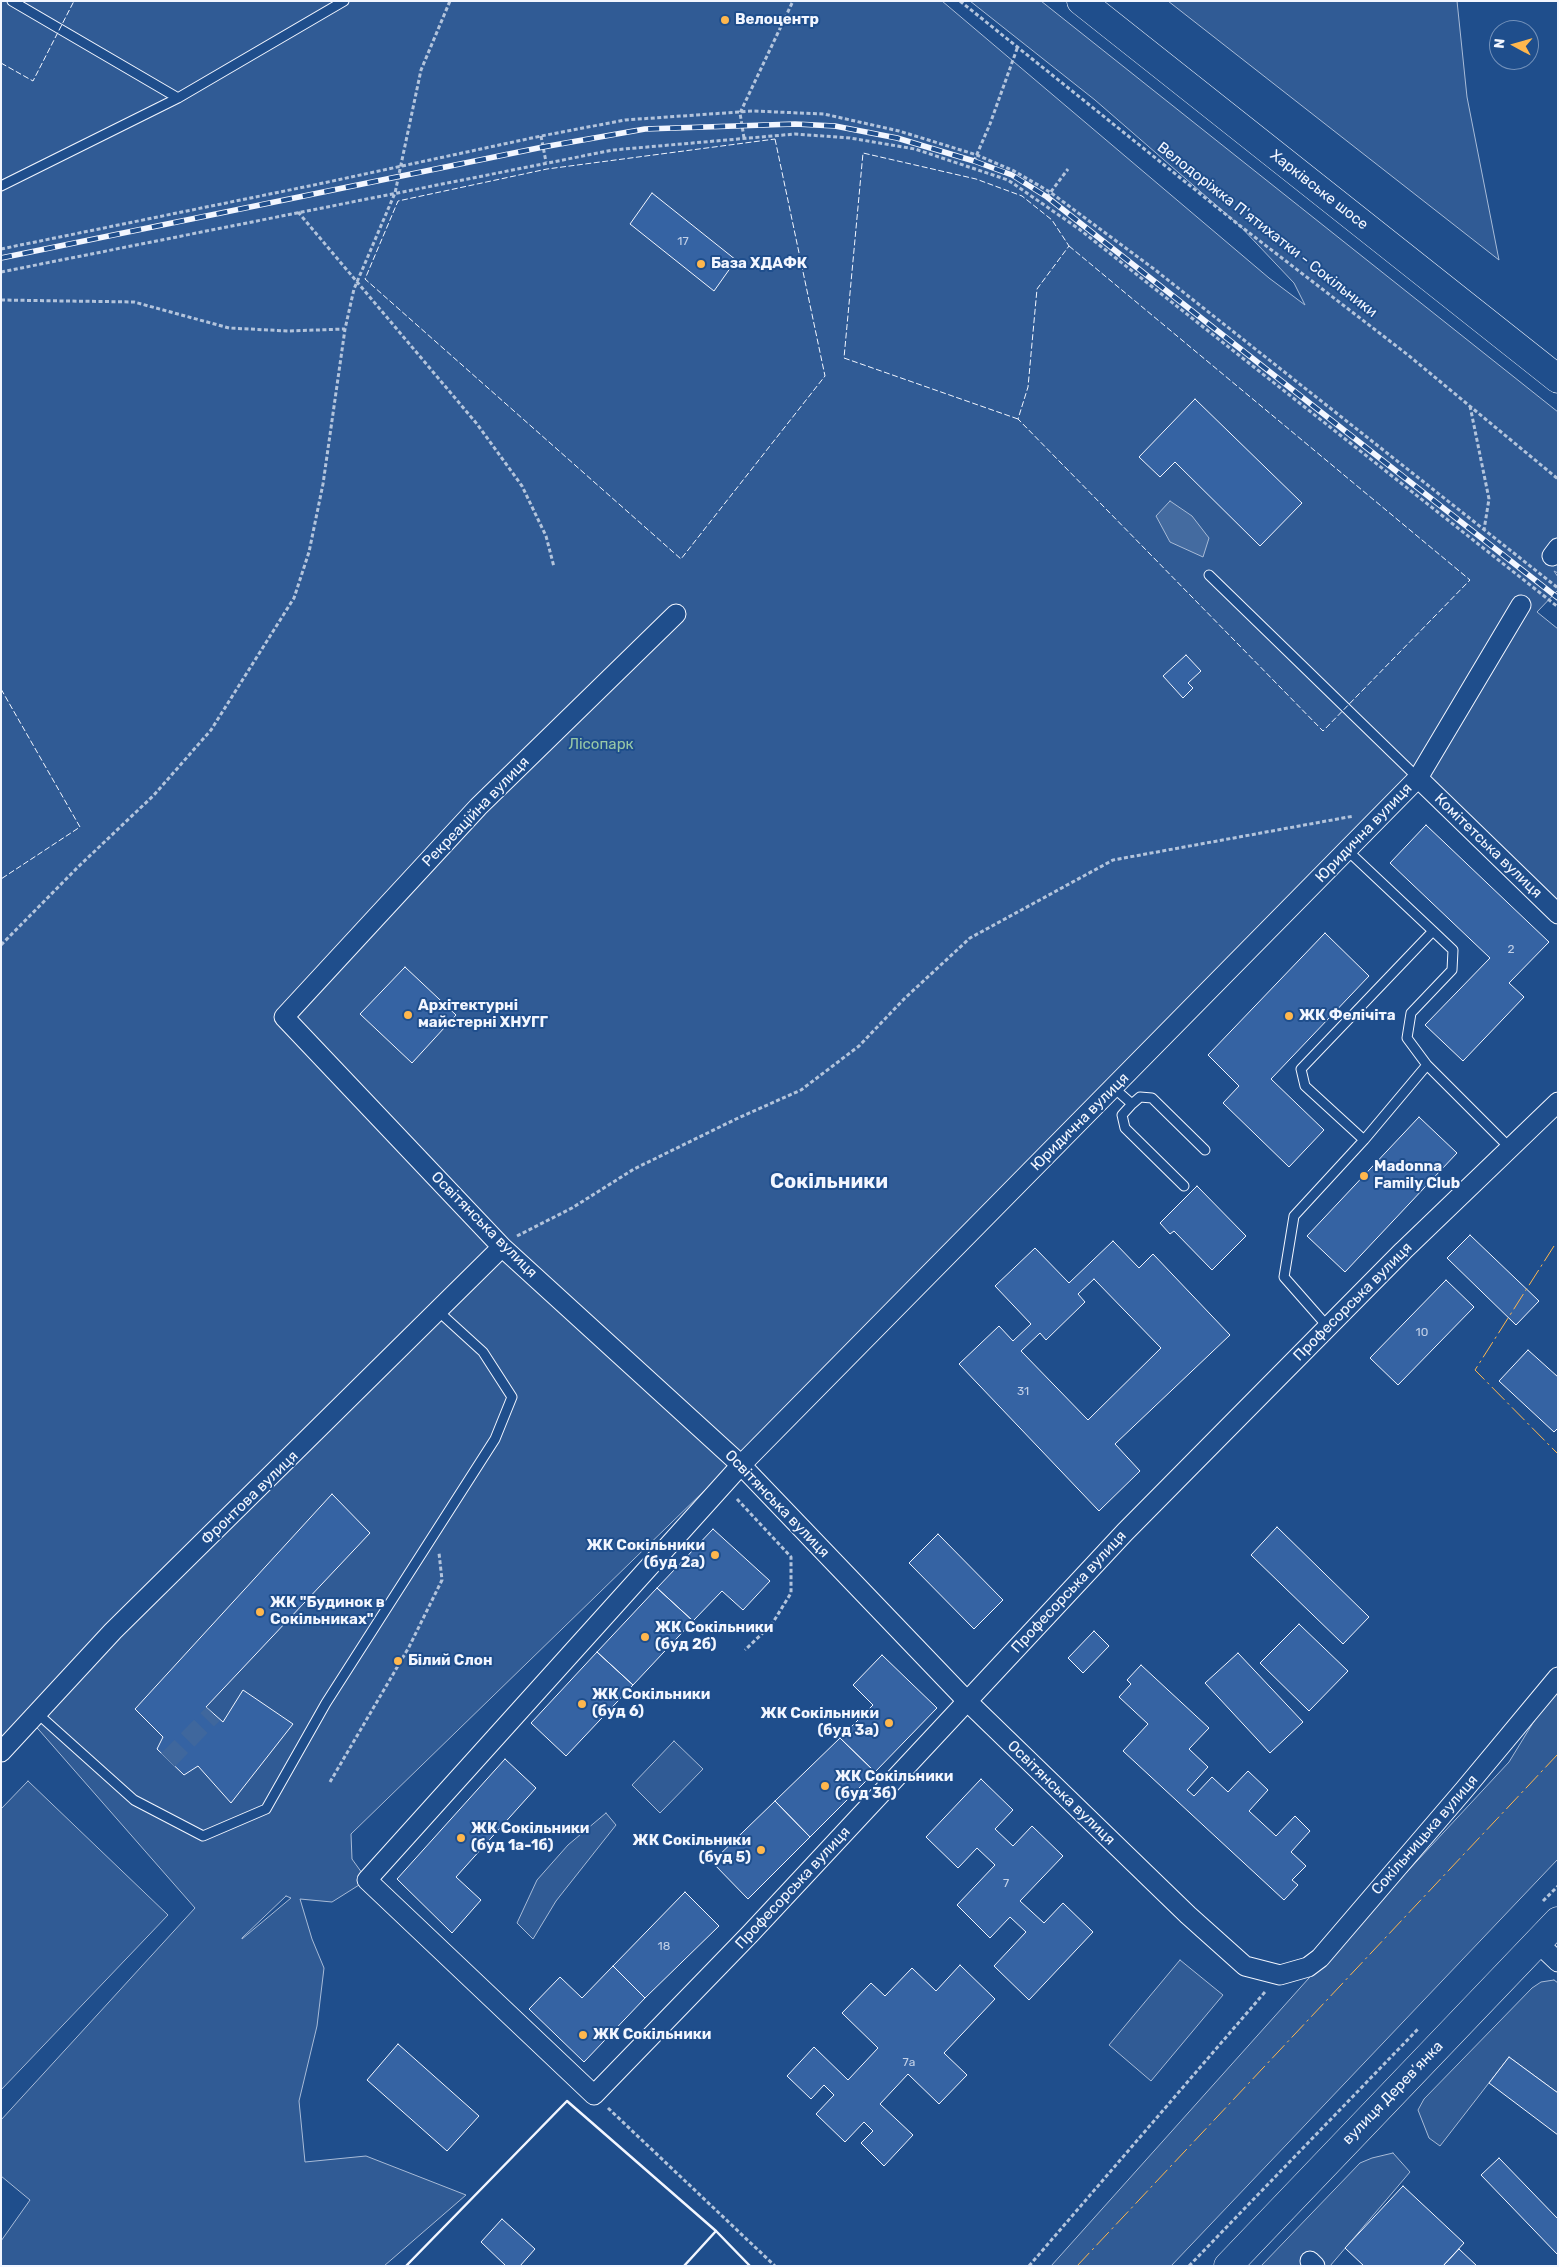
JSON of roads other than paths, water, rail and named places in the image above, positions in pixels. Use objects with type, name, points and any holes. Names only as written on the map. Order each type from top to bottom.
[{"type":"main road","name":"Харківське шосе","points":[[1081,1],[1558,379]]},
{"type":"main road","name":"вулиця Дерев’янка","points":[[1228,2266],[1537,1942],[1547,1914]]},
{"type":"street","name":"Юридична вулиця","points":[[594,2095],[367,1880],[741,1465],[1418,778],[1521,604]]},
{"type":"street","name":"Рекреаційна вулиця","points":[[284,1017],[478,807],[676,614]]},
{"type":"street","name":"Комітетська вулиця","points":[[1418,778],[1558,914]]},
{"type":"street","name":"Освітянська вулиця","points":[[284,1017],[502,1248],[741,1465],[968,1702],[1188,1915],[1245,1966],[1280,1975]]},
{"type":"street","name":"Професорська вулиця","points":[[594,2095],[750,1934],[1125,1532],[1509,1147],[1558,1102]]},
{"type":"street","name":"Фронтова вулиця","points":[[1,1752],[38,1714],[112,1631],[502,1248]]},
{"type":"street","name":"Сокільницька вулиця","points":[[1280,1975],[1308,1967],[1320,1958],[1558,1677]]},
{"type":"street","points":[[1537,1942],[1558,1962]]},
{"type":"lane","points":[[12,1],[178,98]]},
{"type":"lane","points":[[1,186],[178,98],[344,1]]},
{"type":"lane","points":[[1209,575],[1418,778]]},
{"type":"lane","points":[[1348,851],[1452,950],[1452,970],[1411,1013],[1407,1038],[1427,1065],[1509,1147]]},
{"type":"lane","points":[[1364,1140],[1305,1086],[1302,1069],[1433,931]]},
{"type":"lane","points":[[1328,1327],[1284,1276],[1294,1216],[1364,1140],[1427,1065]]},
{"type":"lane","points":[[1114,1088],[1132,1104]]},
{"type":"lane","points":[[1184,1186],[1124,1128],[1122,1115],[1140,1097],[1152,1098],[1205,1150]]},
{"type":"lane","points":[[38,1714],[134,1800],[203,1836],[266,1810],[326,1704],[496,1439],[512,1397],[483,1352],[438,1312]]},
{"type":"tunnel","points":[[168,1760],[213,1714]]},
{"type":"railway","points":[[1,258],[543,147],[645,129],[795,124],[835,126],[897,138],[974,161],[1012,175],[1047,197],[1558,598]]},
{"type":"place","name":"Велоцентр","points":[[725,20]]},
{"type":"place","name":"База ХДАФК","points":[[701,264]]},
{"type":"place","name":"Архітектурні майстерні ХНУГГ","points":[[408,1015]]},
{"type":"place","name":"ЖК Фелічіта","points":[[1289,1016]]},
{"type":"place","name":"Madonna Family Club","points":[[1364,1176]]},
{"type":"place","name":"ЖК Сокільники (буд 2а)","points":[[715,1555]]},
{"type":"place","name":"ЖК \"Будинок в Сокільниках\"","points":[[260,1612]]},
{"type":"place","name":"ЖК Сокільники (буд 2б)","points":[[645,1637]]},
{"type":"place","name":"Білий Слон","points":[[398,1661]]},
{"type":"place","name":"ЖК Сокільники (буд 6)","points":[[582,1704]]},
{"type":"place","name":"ЖК Сокільники (буд 3а)","points":[[889,1723]]},
{"type":"place","name":"ЖК Сокільники (буд 3б)","points":[[825,1786]]},
{"type":"place","name":"ЖК Сокільники (буд 1а-1б)","points":[[461,1838]]},
{"type":"place","name":"ЖК Сокільники (буд 5)","points":[[761,1850]]},
{"type":"place","name":"ЖК Сокільники","points":[[583,2035]]},
{"type":"district","name":"Сокільники","points":[[829,1182]]},
{"type":"park label","name":"Лісопарк","points":[[601,745]]}]
